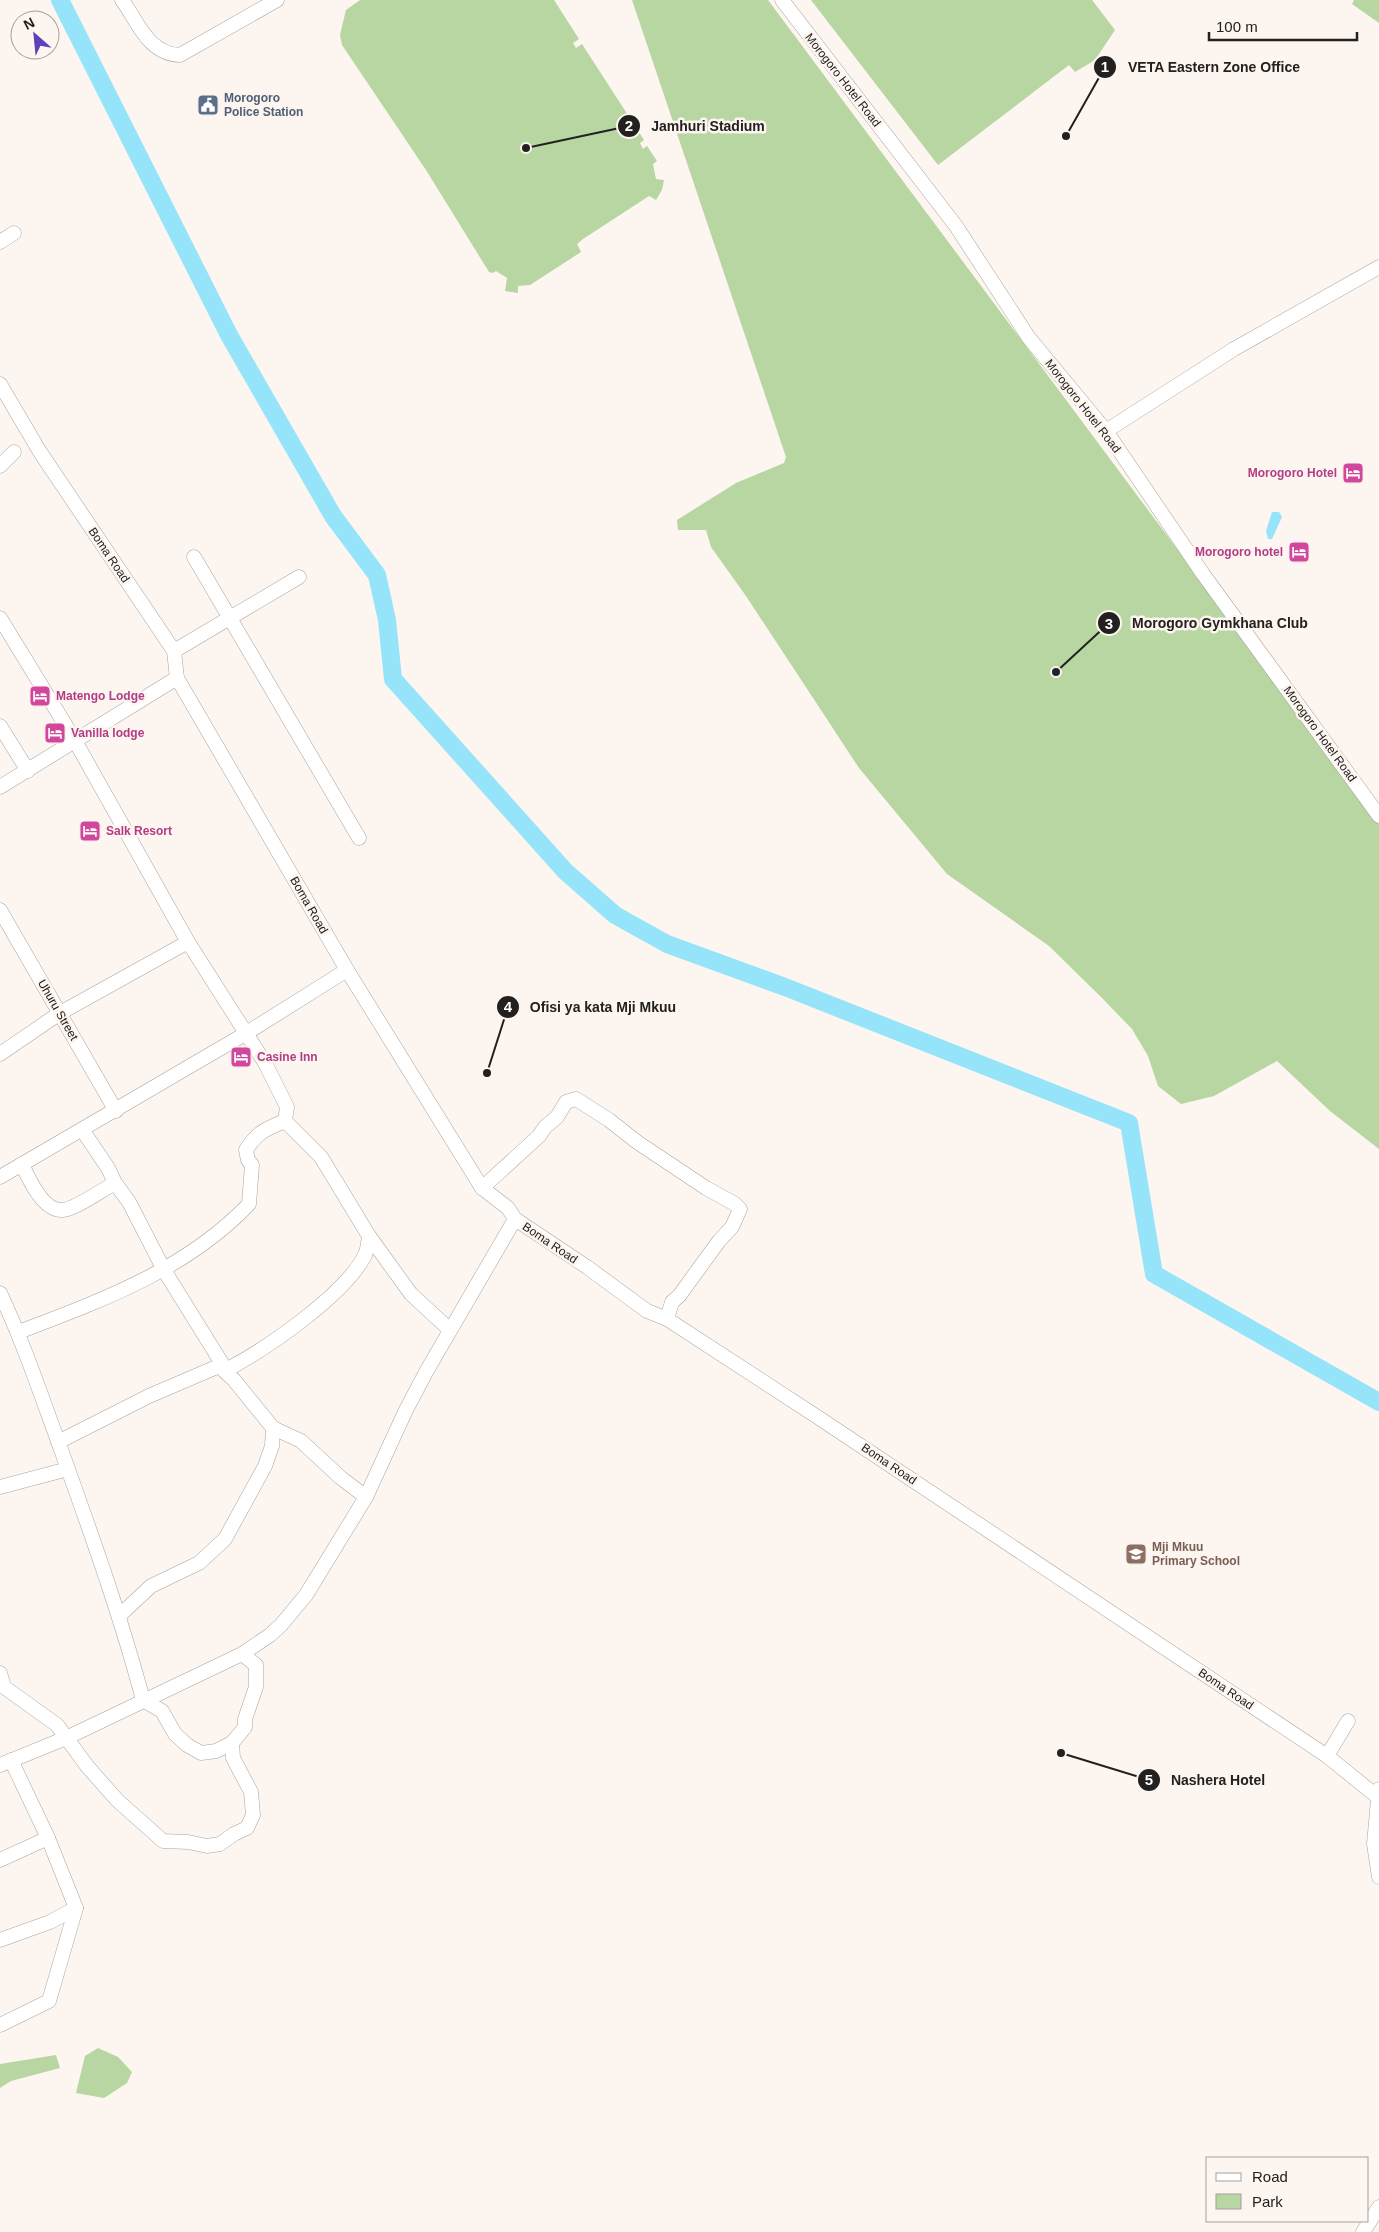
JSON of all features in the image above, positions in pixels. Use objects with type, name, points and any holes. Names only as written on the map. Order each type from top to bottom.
[{"type":"street","points":[[122,0],[148,42],[171,55],[180,55],[277,0]]},
{"type":"street","name":"Morogoro Hotel Road","points":[[782,0],[956,226],[1029,338],[1106,431],[1203,574],[1379,816]]},
{"type":"street","points":[[0,242],[14,233]]},
{"type":"street","points":[[1106,431],[1234,349],[1379,267]]},
{"type":"street","name":"Boma Road","points":[[0,384],[40,452],[174,651],[177,678],[347,970],[482,1188],[508,1208],[515,1219],[587,1267],[647,1311],[667,1320],[816,1416],[1327,1756],[1379,1797]]},
{"type":"street","points":[[0,466],[14,452]]},
{"type":"street","points":[[194,557],[360,838]]},
{"type":"street","points":[[174,651],[299,577]]},
{"type":"street","points":[[0,618],[74,739],[188,942],[265,1063],[287,1107],[285,1121]]},
{"type":"street","points":[[0,787],[28,771],[74,739],[177,678]]},
{"type":"street","points":[[0,726],[28,771]]},
{"type":"street","name":"Uhuru Street","points":[[0,910],[116,1111]]},
{"type":"street","points":[[0,1054],[60,1013],[188,942]]},
{"type":"street","points":[[0,1177],[83,1131],[246,1034],[347,970]]},
{"type":"street","points":[[482,1188],[539,1136],[545,1126],[557,1117],[566,1102],[576,1099],[706,1188],[735,1204],[740,1209],[732,1227],[719,1241],[679,1296],[672,1302],[667,1320]]},
{"type":"street","points":[[285,1121],[321,1157],[369,1236],[411,1294],[450,1330]]},
{"type":"street","points":[[19,1332],[113,1295],[164,1270],[203,1245],[249,1204],[252,1165],[248,1160],[246,1150],[260,1132],[285,1121]]},
{"type":"street","points":[[83,1131],[129,1202],[164,1270],[223,1368],[273,1428],[301,1441],[341,1478],[366,1497]]},
{"type":"street","points":[[22,1164],[31,1184],[41,1198],[54,1209],[64,1210],[73,1207],[115,1183]]},
{"type":"street","points":[[0,2025],[49,2000],[76,1908],[48,1838],[5,1763],[66,1738],[242,1654],[270,1635],[293,1612],[306,1595],[366,1497],[404,1412],[515,1219]]},
{"type":"street","points":[[58,1442],[149,1396],[247,1359],[299,1321],[339,1288],[358,1266],[368,1249],[369,1236]]},
{"type":"street","points":[[358,1266],[371,1259],[388,1262]]},
{"type":"street","points":[[0,1293],[19,1332],[68,1469],[119,1616],[143,1700],[162,1711],[175,1734],[187,1745],[201,1753],[216,1751],[232,1743],[244,1727],[256,1687],[256,1665],[242,1654]]},
{"type":"street","points":[[119,1616],[151,1586],[199,1563],[225,1540],[266,1466],[272,1446],[273,1428]]},
{"type":"street","points":[[0,1488],[68,1469]]},
{"type":"street","points":[[0,1672],[4,1687],[57,1725],[117,1800],[152,1833],[163,1840],[207,1846],[220,1844],[247,1828],[252,1819],[251,1792],[233,1758],[232,1743]]},
{"type":"street","points":[[1327,1756],[1348,1721]]},
{"type":"street","points":[[1379,1788],[1374,1844],[1379,1877]]},
{"type":"street","points":[[0,1860],[48,1838]]},
{"type":"street","points":[[0,1940],[50,1922],[76,1908]]},
{"type":"street","points":[[1363,2232],[1379,2206]]},
{"type":"green space","points":[[360,0],[554,0],[579,39],[573,43],[576,48],[582,44],[644,140],[640,143],[643,149],[647,146],[657,161],[653,164],[656,179],[664,180],[662,190],[656,200],[649,196],[583,239],[577,244],[581,252],[530,285],[518,286],[518,293],[505,291],[507,278],[496,271],[493,273],[489,272],[426,170],[342,45],[340,35],[346,10]]},
{"type":"green space","points":[[632,0],[768,0],[1379,820],[1379,1149],[1330,1111],[1277,1061],[1214,1096],[1181,1104],[1158,1086],[1148,1056],[1132,1029],[1049,946],[947,874],[859,768],[746,596],[711,547],[706,530],[678,530],[677,520],[736,483],[784,463],[786,457]]},
{"type":"green space","points":[[811,0],[1092,0],[1115,30],[1095,60],[1075,72],[1069,65],[938,165]]},
{"type":"green space","points":[[1354,0],[1379,0],[1379,23],[1352,4]]},
{"type":"green space","points":[[98,2048],[118,2057],[132,2072],[127,2083],[104,2098],[76,2093],[85,2056]]},
{"type":"green space","points":[[56,2055],[60,2068],[11,2081],[0,2088],[0,2064]]},
{"type":"water","points":[[1272,512],[1279,512],[1282,517],[1272,539],[1268,539],[1266,531]]},
{"type":"waterway","points":[[60,0],[229,335],[333,516],[377,575],[387,620],[393,679],[565,871],[615,915],[667,944],[785,987],[1129,1123],[1154,1274],[1379,1402]]},
{"type":"place","name":"Morogoro Police Station","points":[[208,105]]},
{"type":"place","name":"VETA Eastern Zone Office","points":[[1066,136]]},
{"type":"place","name":"Jamhuri Stadium","points":[[526,148]]},
{"type":"place","name":"Morogoro Hotel","points":[[1353,473]]},
{"type":"place","name":"Morogoro hotel","points":[[1299,552]]},
{"type":"place","name":"Morogoro Gymkhana Club","points":[[1056,672]]},
{"type":"place","name":"Matengo Lodge","points":[[40,696]]},
{"type":"place","name":"Vanilla lodge","points":[[55,733]]},
{"type":"place","name":"Salk Resort","points":[[90,831]]},
{"type":"place","name":"Casine Inn","points":[[241,1057]]},
{"type":"place","name":"Ofisi ya kata Mji Mkuu","points":[[487,1073]]},
{"type":"place","name":"Mji Mkuu Primary School","points":[[1136,1554]]},
{"type":"place","name":"Nashera Hotel","points":[[1061,1753]]}]
